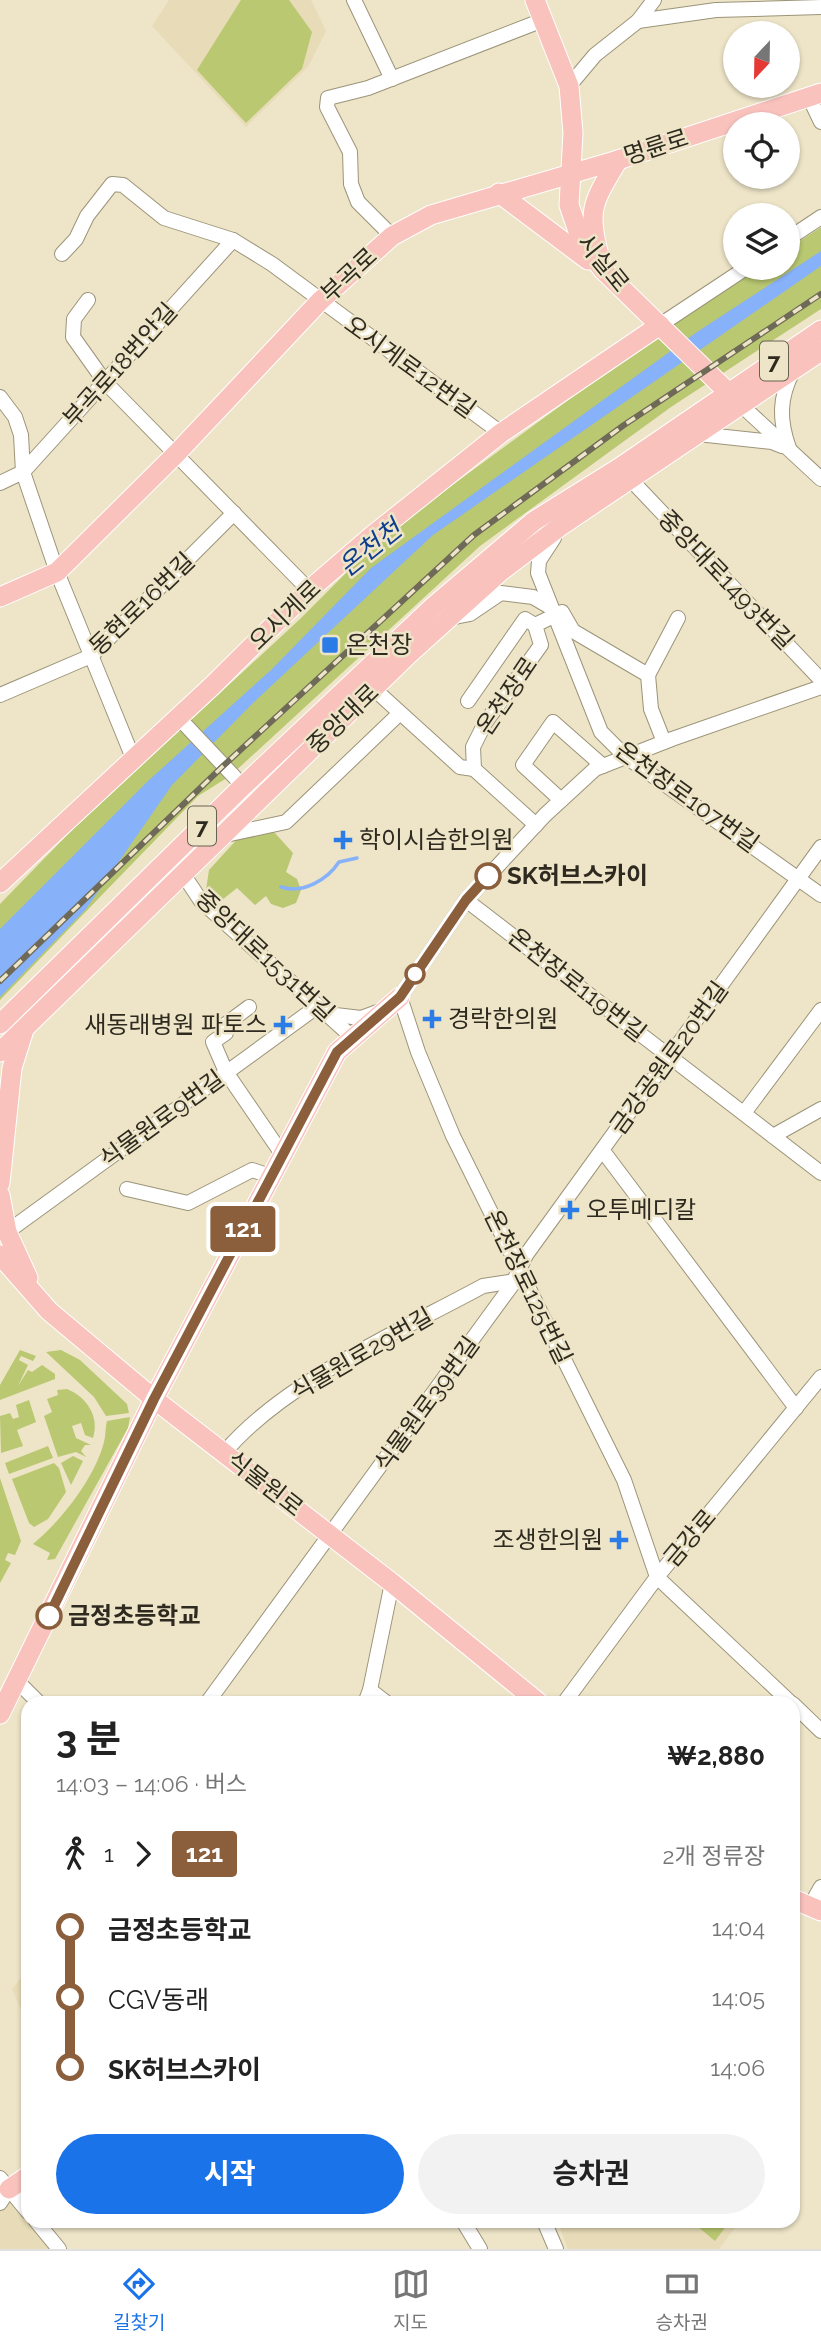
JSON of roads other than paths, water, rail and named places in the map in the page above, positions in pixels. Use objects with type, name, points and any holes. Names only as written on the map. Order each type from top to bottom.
[{"type":"main road","name":"시실로","points":[[535,0],[569,86],[573,114],[569,205],[573,224],[582,243],[603,270],[728,392]]},
{"type":"main road","name":"명륜로","points":[[570,174],[815,95]]},
{"type":"main road","points":[[603,270],[592,230],[591,214],[618,160]]},
{"type":"main road","name":"부곡로","points":[[0,597],[57,572],[176,454],[320,301],[391,236],[431,215],[570,174]]},
{"type":"main road","points":[[499,194],[603,270]]},
{"type":"main road","name":"오시게로","points":[[0,882],[178,717],[309,590],[501,433],[663,328]]},
{"type":"main road","name":"중앙대로","points":[[0,1024],[243,786],[435,606],[534,521],[619,468],[821,330]]},
{"type":"main road","name":"중앙대로","points":[[0,1052],[446,619],[500,572],[562,525],[698,434],[728,392],[794,369],[821,351]]},
{"type":"main road","points":[[0,1714],[154,1399],[337,1052],[351,1036],[392,1003]]},
{"type":"main road","points":[[0,1184],[12,1068],[25,1027]]},
{"type":"main road","points":[[0,1195],[7,1231],[28,1278],[50,1311]]},
{"type":"main road","name":"식물원로","points":[[0,1255],[50,1311],[154,1399],[392,1583],[530,1696]]},
{"type":"main road","points":[[3,2190],[21,2180]]},
{"type":"street","points":[[354,0],[392,79]]},
{"type":"street","points":[[569,86],[595,55],[638,21],[654,0]]},
{"type":"street","points":[[702,0],[716,9]]},
{"type":"street","points":[[638,21],[716,9],[821,7]]},
{"type":"street","points":[[391,236],[358,202],[351,184],[350,152],[326,101],[331,94],[392,79],[543,20]]},
{"type":"street","points":[[815,95],[821,122]]},
{"type":"street","name":"오시게로12번길","points":[[62,254],[76,239],[87,216],[112,184],[117,183],[164,218],[233,240],[272,264],[501,433]]},
{"type":"street","points":[[800,231],[821,217]]},
{"type":"street","name":"부곡로18번안길","points":[[0,483],[23,472],[233,240]]},
{"type":"street","points":[[663,328],[729,280]]},
{"type":"street","points":[[88,300],[74,319],[74,337],[105,382],[309,590]]},
{"type":"street","points":[[790,449],[781,411],[786,384],[794,369]]},
{"type":"street","points":[[728,392],[821,479]]},
{"type":"street","points":[[0,397],[15,417],[21,435],[23,472],[57,572],[134,758]]},
{"type":"street","points":[[698,434],[772,442],[790,449]]},
{"type":"street","name":"중앙대로1493번길","points":[[631,480],[821,680]]},
{"type":"street","name":"동현로16번길","points":[[0,695],[91,656],[234,513]]},
{"type":"street","name":"온천장로107번길","points":[[562,525],[539,561],[538,573],[601,732],[625,756],[821,895]]},
{"type":"street","points":[[446,619],[470,614],[501,593],[533,597],[552,612],[562,612],[573,631],[648,675]]},
{"type":"street","name":"온천장로","points":[[536,825],[474,769],[473,747],[485,723],[541,645],[530,622],[552,612]]},
{"type":"street","points":[[664,742],[651,709],[648,675],[678,618]]},
{"type":"street","points":[[468,701],[530,622]]},
{"type":"street","points":[[322,1010],[360,1018],[392,1003],[466,900],[536,825],[595,769],[821,687]]},
{"type":"street","points":[[374,689],[460,767],[474,769]]},
{"type":"street","points":[[221,836],[286,822],[399,714]]},
{"type":"street","points":[[178,717],[243,786]]},
{"type":"street","points":[[561,800],[523,765],[553,722],[603,766]]},
{"type":"street","name":"금강공원로20번길","points":[[517,1276],[526,1255],[821,847]]},
{"type":"street","name":"중앙대로1531번길","points":[[183,874],[201,901],[351,1036]]},
{"type":"street","name":"온천장로119번길","points":[[466,900],[821,1172]]},
{"type":"street","name":"온천장로125번길","points":[[392,1003],[433,1103],[517,1276],[624,1480],[657,1577]]},
{"type":"street","points":[[249,1007],[222,1027],[226,1033],[213,1042],[226,1072],[282,1154]]},
{"type":"street","name":"식물원로9번길","points":[[7,1231],[226,1072],[322,1010]]},
{"type":"street","points":[[744,1113],[821,1010]]},
{"type":"street","points":[[773,1136],[821,1109]]},
{"type":"street","points":[[603,1150],[796,1408]]},
{"type":"street","points":[[127,1189],[188,1203],[252,1170],[270,1176]]},
{"type":"street","name":"식물원로29번길","points":[[224,1453],[237,1438],[298,1388],[483,1286],[517,1276]]},
{"type":"street","name":"식물원로39번길","points":[[212,1696],[517,1276]]},
{"type":"street","name":"금강로","points":[[569,1696],[657,1577],[821,1377]]},
{"type":"street","points":[[657,1577],[783,1696]]},
{"type":"street","points":[[367,1696],[392,1583]]},
{"type":"street","points":[[17,1681],[32,1696]]},
{"type":"street","points":[[800,1711],[821,1731]]},
{"type":"street","points":[[808,1905],[821,1888]]},
{"type":"street","points":[[3,2190],[21,2206]]},
{"type":"street","points":[[42,2228],[60,2249]]},
{"type":"street","points":[[467,2228],[480,2249]]},
{"type":"street","points":[[546,2228],[553,2248]]},
{"type":"water","name":"온천천","points":[[821,251],[821,266],[433,535],[253,703],[172,785],[86,909],[0,997],[0,929],[148,781],[271,670],[371,568],[697,332],[777,280],[800,280],[800,265]]},
{"type":"waterway","points":[[281,887],[298,889],[314,884],[339,862],[357,858]]},
{"type":"railway","points":[[0,981],[222,767],[474,535],[624,425],[821,294]]},
{"type":"place","name":"온천장","points":[[330,645]]},
{"type":"place","name":"학이시습한의원","points":[[343,840]]},
{"type":"place","name":"SK허브스카이","points":[[488,876]]},
{"type":"place","name":"경락한의원","points":[[432,1019]]},
{"type":"place","name":"새동래병원 파토스","points":[[283,1025]]},
{"type":"place","name":"오투메디칼","points":[[570,1210]]},
{"type":"place","name":"조생한의원","points":[[619,1540]]},
{"type":"place","name":"금정초등학교","points":[[49,1616]]}]
